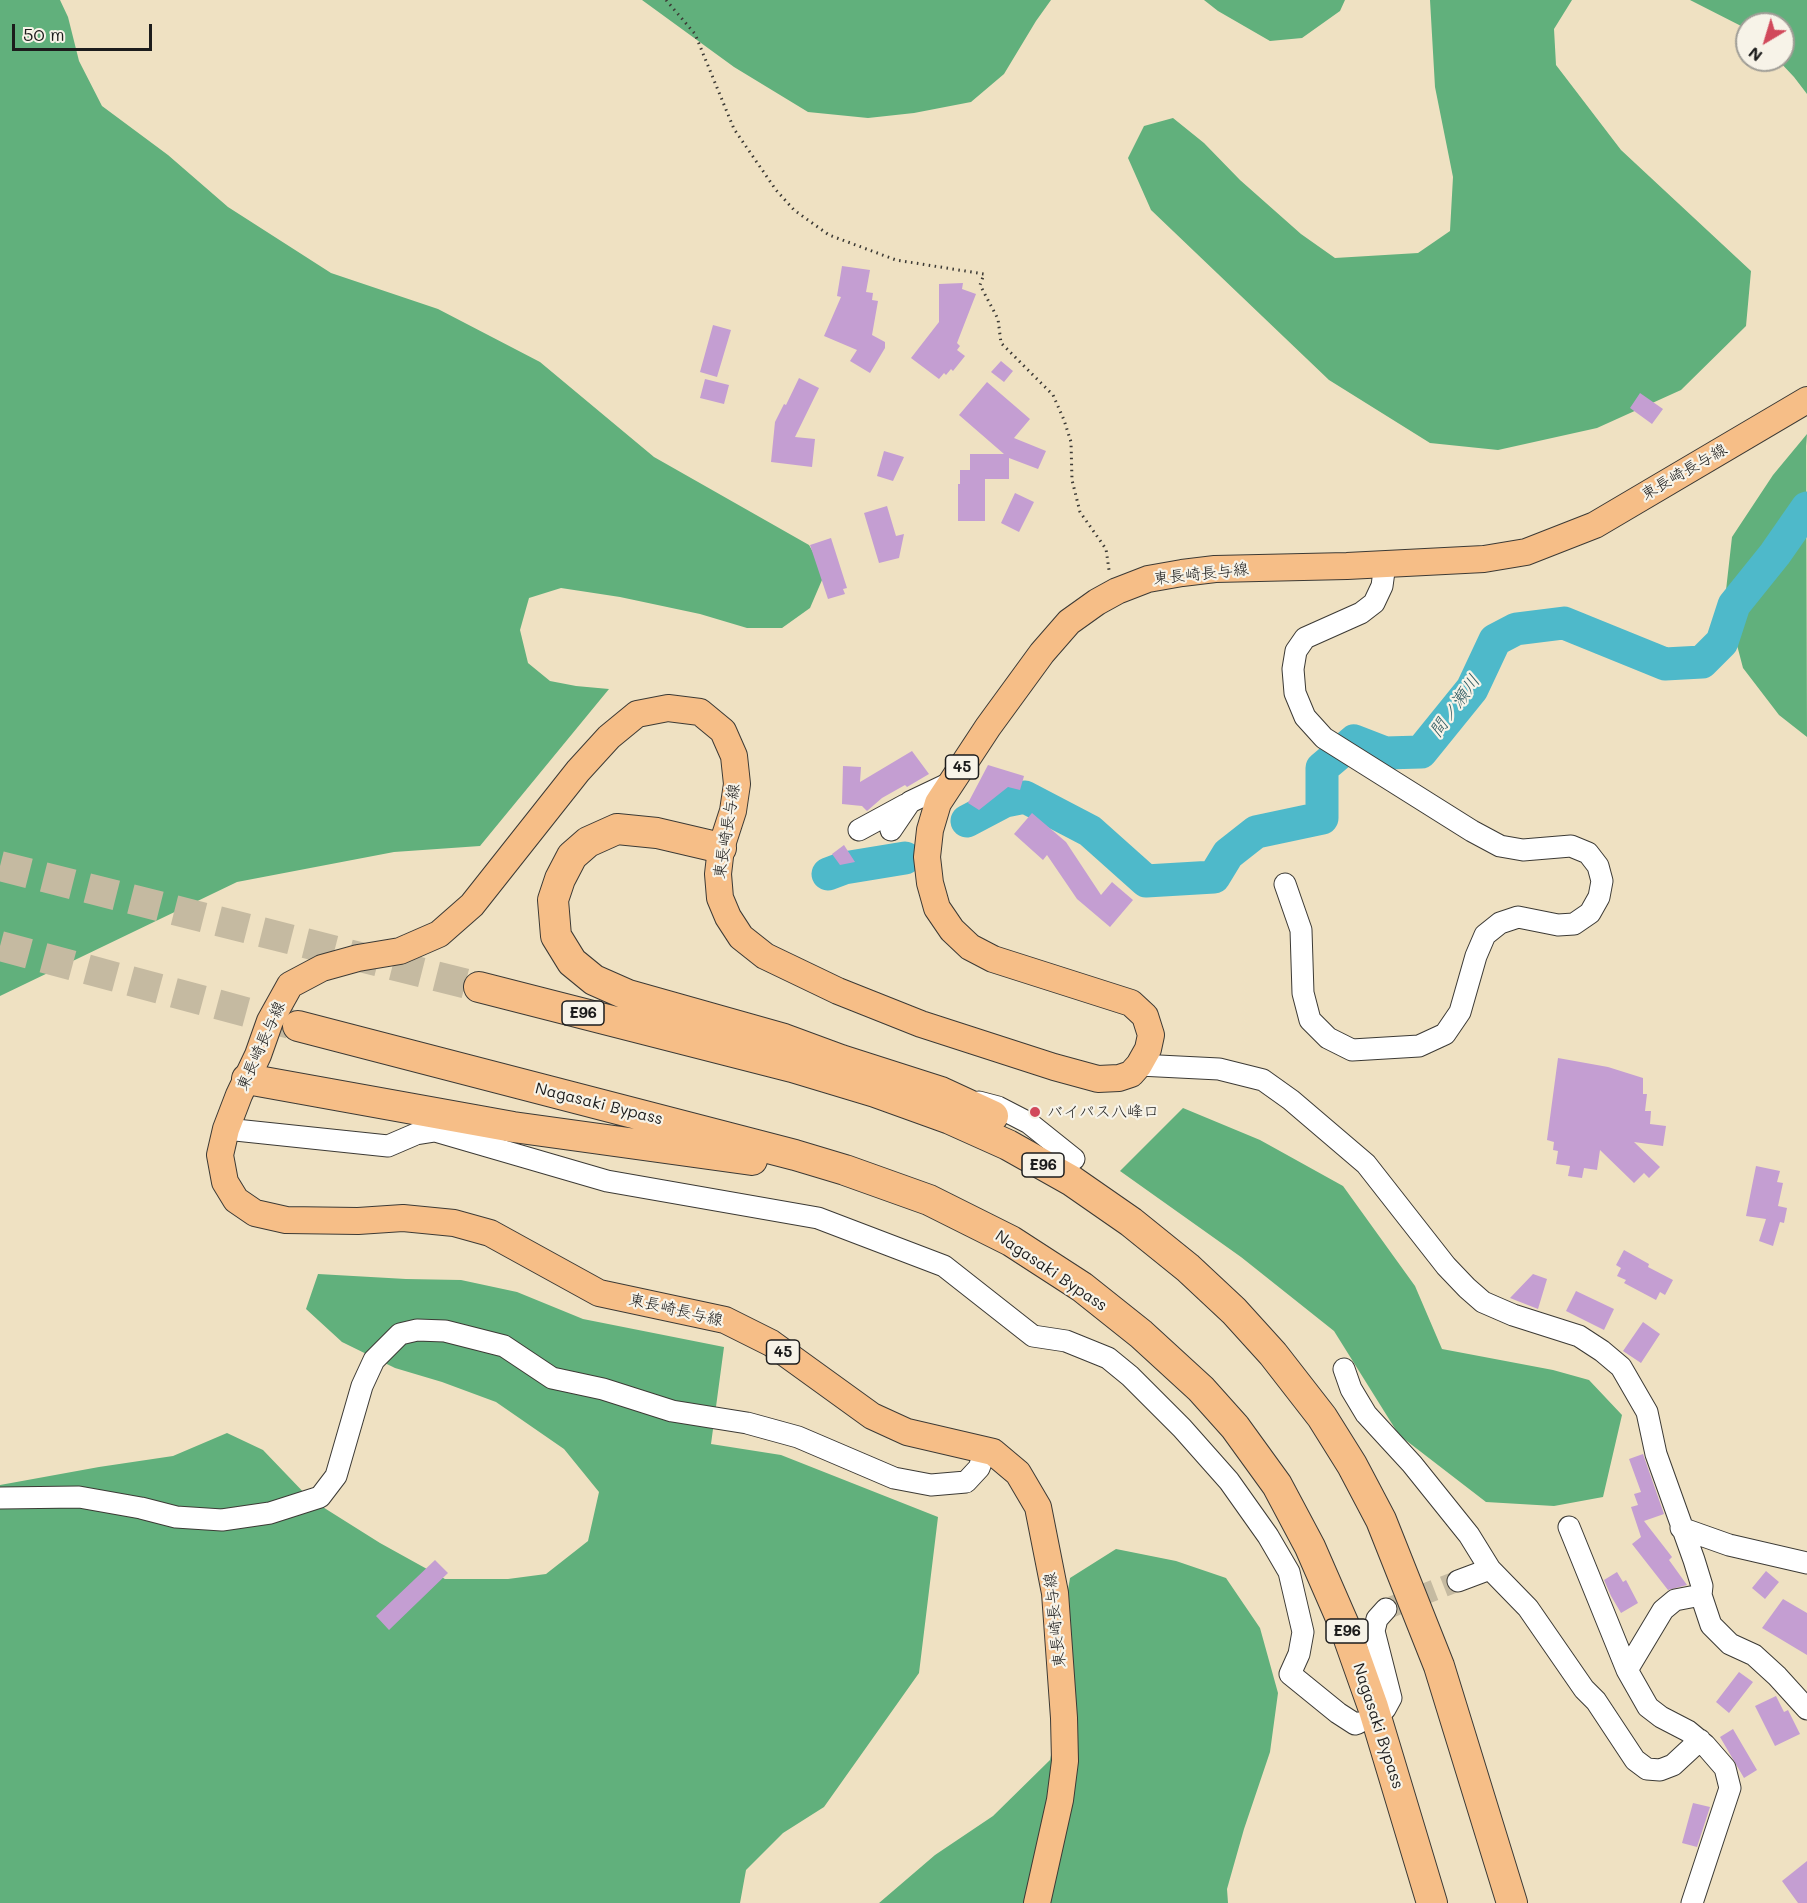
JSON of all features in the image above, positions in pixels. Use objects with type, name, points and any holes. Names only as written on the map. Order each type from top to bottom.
[{"type":"highway","points":[[721,849],[657,833],[617,829],[588,842],[572,856],[560,879],[553,900],[556,936],[572,962],[594,980],[628,995],[784,1039],[941,1092],[1013,1125],[1074,1159],[1139,1204],[1203,1255],[1239,1290],[1275,1330],[1322,1417]]},
{"type":"highway","name":"E96","points":[[479,987],[687,1039],[864,1089],[951,1119],[1008,1145],[1072,1181],[1131,1222],[1188,1268],[1234,1311],[1273,1354],[1322,1417],[1352,1464],[1381,1520],[1440,1666],[1512,1903]]},
{"type":"highway","name":"Nagasaki Bypass","points":[[298,1026],[795,1155],[844,1170],[929,1200],[1011,1240],[1082,1287],[1141,1334],[1201,1389],[1235,1427],[1277,1485],[1310,1547],[1344,1625],[1373,1707],[1432,1903]]},
{"type":"highway","points":[[687,1039],[841,1060]]},
{"type":"highway","points":[[247,1079],[513,1128],[809,1168],[844,1170]]},
{"type":"main road","name":"東長崎長与線","points":[[1037,1903],[1053,1832],[1065,1761],[1055,1593],[1038,1507],[1018,1473],[986,1449],[907,1432],[872,1416],[771,1343],[725,1320],[599,1293],[490,1233],[454,1223],[403,1218],[358,1221],[286,1220],[255,1214],[236,1200],[225,1182],[220,1155],[226,1129],[270,1021],[290,985],[322,968],[358,958],[400,951],[439,934],[472,904],[609,737],[637,714],[668,708],[700,712],[723,731],[734,756],[736,784],[733,811],[721,849],[718,874],[720,898],[728,917],[741,937],[765,956],[838,991],[911,1020],[1054,1067],[1098,1079],[1119,1078],[1131,1074],[1148,1049],[1151,1035],[1145,1016],[1131,1003],[993,959],[964,941],[952,930],[937,908],[930,883],[928,848],[930,830],[938,803],[988,727],[1042,653],[1069,622],[1117,591],[1148,579],[1204,570],[1484,559],[1526,552],[1595,525],[1807,400]]},
{"type":"street","points":[[1286,884],[1301,930],[1303,993],[1310,1020],[1328,1038],[1352,1050],[1419,1046],[1445,1034],[1460,1012],[1476,956],[1485,935],[1500,923],[1518,917],[1558,925],[1574,924],[1590,913],[1599,897],[1602,881],[1598,866],[1588,853],[1571,846],[1523,850],[1500,846],[1472,831],[1324,738],[1305,717],[1295,693],[1293,669],[1296,651],[1305,638],[1361,613],[1374,603],[1382,586],[1384,564]]},
{"type":"street","points":[[859,830],[952,782]]},
{"type":"street","points":[[891,830],[910,802]]},
{"type":"street","points":[[1139,1065],[1219,1069],[1263,1080],[1291,1100],[1366,1164],[1446,1266],[1483,1302],[1513,1315],[1579,1336],[1621,1367],[1647,1412],[1656,1454],[1696,1568],[1701,1595],[1711,1625],[1730,1644],[1754,1655],[1807,1709]]},
{"type":"street","points":[[226,1129],[388,1146],[416,1134],[435,1131],[607,1180],[818,1218],[944,1266],[1033,1336],[1066,1341],[1108,1358],[1130,1376],[1229,1480],[1268,1536],[1288,1572],[1303,1632],[1299,1654],[1290,1674],[1338,1713],[1355,1724],[1358,1723]]},
{"type":"street","points":[[0,1498],[79,1497],[176,1517],[222,1520],[270,1513],[320,1497],[336,1476],[362,1386],[374,1360],[400,1334],[417,1330],[445,1331],[504,1346],[552,1378],[603,1389],[672,1411],[747,1423],[798,1437],[894,1478],[931,1485],[966,1482],[979,1468],[986,1449]]},
{"type":"street","points":[[1344,1369],[1351,1389],[1366,1414],[1419,1473],[1469,1535],[1490,1569],[1528,1608],[1584,1689],[1596,1701],[1635,1760],[1647,1769],[1660,1770],[1673,1765],[1700,1740]]},
{"type":"street","points":[[1569,1527],[1627,1670],[1648,1707],[1700,1740],[1725,1768],[1730,1788],[1692,1903]]},
{"type":"street","points":[[1681,1528],[1728,1545],[1807,1563]]},
{"type":"street","points":[[1458,1581],[1490,1569]]},
{"type":"street","points":[[1627,1670],[1663,1611],[1675,1600],[1701,1595]]},
{"type":"street","points":[[1385,1709],[1391,1698],[1374,1631],[1377,1619],[1386,1609]]},
{"type":"path","points":[[666,0],[695,34],[734,129],[776,190],[794,210],[829,235],[896,260],[984,274],[980,285],[998,319],[1001,343],[1053,395],[1065,420],[1071,442],[1072,480],[1080,512],[1106,549],[1110,577],[1117,591]]},
{"type":"green space","points":[[0,0],[60,0],[68,17],[79,61],[102,106],[168,155],[228,207],[331,273],[438,309],[540,362],[654,457],[809,545],[825,573],[810,608],[782,628],[747,628],[700,614],[620,597],[561,588],[529,598],[520,630],[528,663],[550,681],[609,689],[480,846],[394,852],[237,882],[0,996]]},
{"type":"green space","points":[[642,0],[1051,0],[1004,74],[971,102],[914,113],[868,118],[808,112],[734,67]]},
{"type":"green space","points":[[1204,0],[1345,0],[1340,11],[1302,38],[1270,41],[1218,11]]},
{"type":"green space","points":[[1430,0],[1572,0],[1554,29],[1556,65],[1621,150],[1751,271],[1746,326],[1681,390],[1597,428],[1498,450],[1430,443],[1329,380],[1151,210],[1128,158],[1144,126],[1173,118],[1204,143],[1240,180],[1301,234],[1335,258],[1418,253],[1450,231],[1453,177],[1435,87]]},
{"type":"green space","points":[[1690,0],[1807,0],[1807,94],[1789,72],[1795,72],[1795,12],[1735,12],[1735,23]]},
{"type":"green space","points":[[1807,434],[1807,737],[1779,715],[1743,668],[1725,599],[1732,537],[1773,475]]},
{"type":"green space","points":[[1183,1108],[1260,1140],[1343,1186],[1415,1286],[1442,1349],[1553,1370],[1589,1380],[1622,1415],[1603,1497],[1554,1506],[1486,1502],[1399,1435],[1334,1331],[1241,1257],[1120,1171]]},
{"type":"green space","points":[[318,1274],[461,1280],[517,1292],[583,1319],[724,1347],[711,1444],[781,1455],[938,1517],[919,1673],[824,1807],[783,1833],[746,1870],[740,1903],[0,1903],[0,1485],[173,1456],[227,1433],[263,1450],[310,1499],[380,1543],[445,1579],[508,1579],[546,1574],[588,1541],[599,1492],[564,1449],[496,1402],[395,1368],[342,1342],[306,1309]]},
{"type":"green space","points":[[1116,1549],[1176,1561],[1226,1578],[1260,1628],[1278,1693],[1270,1752],[1227,1889],[1228,1903],[879,1903],[935,1855],[993,1816],[1050,1760],[1062,1700],[1061,1633],[1070,1578]]},
{"type":"building","points":[[842,266],[870,270],[866,292],[873,293],[872,300],[878,301],[872,335],[885,342],[885,348],[870,373],[850,361],[857,350],[824,336],[841,297],[837,296]]},
{"type":"building","points":[[963,283],[962,289],[976,294],[957,343],[960,346],[957,350],[965,356],[953,371],[951,369],[946,375],[944,373],[939,379],[911,358],[939,322],[939,284]]},
{"type":"building","points":[[713,325],[731,330],[717,377],[700,372]]},
{"type":"building","points":[[1001,361],[1013,371],[1004,382],[991,372]]},
{"type":"building","points":[[799,378],[819,388],[795,437],[815,439],[812,467],[771,462],[775,422]]},
{"type":"building","points":[[705,379],[729,385],[724,404],[700,398]]},
{"type":"building","points":[[987,382],[1030,419],[1014,438],[1046,451],[1038,469],[1009,458],[1009,479],[985,479],[985,521],[958,521],[960,470],[970,470],[970,454],[1004,454],[959,415]]},
{"type":"building","points":[[1640,393],[1663,409],[1652,424],[1630,408]]},
{"type":"building","points":[[884,451],[904,457],[893,481],[877,476]]},
{"type":"building","points":[[1015,493],[1034,502],[1019,532],[1001,523]]},
{"type":"building","points":[[887,506],[896,536],[904,534],[899,558],[879,563],[864,513]]},
{"type":"building","points":[[831,538],[847,588],[843,589],[845,594],[828,599],[810,545]]},
{"type":"building","points":[[912,751],[929,774],[882,798],[867,811],[862,806],[842,804],[843,766],[861,767],[860,782]]},
{"type":"building","points":[[988,765],[1024,776],[1020,790],[1008,787],[979,810],[968,803]]},
{"type":"building","points":[[1032,813],[1066,842],[1101,895],[1112,882],[1133,900],[1110,927],[1077,899],[1047,855],[1043,860],[1014,834]]},
{"type":"building","points":[[844,845],[855,862],[840,865],[832,854]]},
{"type":"building","points":[[1558,1058],[1608,1067],[1643,1078],[1643,1094],[1647,1094],[1645,1111],[1651,1111],[1650,1124],[1666,1126],[1663,1146],[1634,1142],[1660,1167],[1649,1178],[1644,1173],[1634,1183],[1600,1150],[1597,1170],[1584,1168],[1582,1178],[1568,1176],[1570,1166],[1556,1164],[1558,1151],[1553,1150],[1554,1142],[1547,1140]]},
{"type":"building","points":[[1756,1166],[1780,1171],[1777,1182],[1783,1183],[1778,1206],[1787,1208],[1784,1223],[1780,1222],[1773,1246],[1759,1241],[1766,1219],[1746,1216]]},
{"type":"building","points":[[1624,1250],[1649,1264],[1648,1267],[1673,1280],[1665,1295],[1660,1292],[1656,1300],[1624,1283],[1626,1280],[1617,1276],[1621,1268],[1616,1265]]},
{"type":"building","points":[[1533,1274],[1547,1279],[1538,1309],[1510,1298]]},
{"type":"building","points":[[1576,1291],[1614,1309],[1604,1330],[1566,1311]]},
{"type":"building","points":[[1643,1322],[1660,1334],[1641,1363],[1623,1351]]},
{"type":"building","points":[[1643,1454],[1664,1514],[1644,1521],[1672,1557],[1669,1560],[1687,1585],[1668,1590],[1632,1544],[1641,1537],[1631,1507],[1638,1505],[1634,1494],[1641,1492],[1629,1459]]},
{"type":"building","points":[[435,1560],[448,1573],[389,1630],[376,1616]]},
{"type":"building","points":[[1766,1571],[1779,1582],[1765,1599],[1752,1588]]},
{"type":"building","points":[[1617,1572],[1623,1582],[1626,1580],[1638,1603],[1621,1613],[1604,1580]]},
{"type":"building","points":[[1783,1599],[1807,1613],[1807,1655],[1762,1628]]},
{"type":"building","points":[[1739,1672],[1753,1682],[1729,1713],[1716,1702]]},
{"type":"building","points":[[1776,1696],[1784,1712],[1788,1710],[1800,1734],[1775,1746],[1755,1706]]},
{"type":"building","points":[[1733,1729],[1757,1770],[1744,1778],[1720,1737]]},
{"type":"building","points":[[1693,1803],[1710,1807],[1697,1847],[1682,1843]]},
{"type":"building","points":[[1807,1861],[1807,1903],[1798,1903],[1782,1881]]},
{"type":"waterway","name":"間ノ瀬川","points":[[967,821],[1005,801],[1025,797],[1090,831],[1146,881],[1214,877],[1228,854],[1256,832],[1322,818],[1322,768],[1354,741],[1385,753],[1421,752],[1472,689],[1495,640],[1516,629],[1564,623],[1665,664],[1702,662],[1722,642],[1734,605],[1775,554],[1807,508]]},
{"type":"waterway","name":"間ノ瀬川","points":[[828,874],[844,868],[905,858]]},
{"type":"tunnel","points":[[0,866],[479,987]]},
{"type":"tunnel","points":[[0,946],[298,1026]]},
{"type":"tunnel","points":[[1386,1609],[1458,1581]]},
{"type":"place","name":"バイパス八峰口","points":[[1035,1112]]}]
